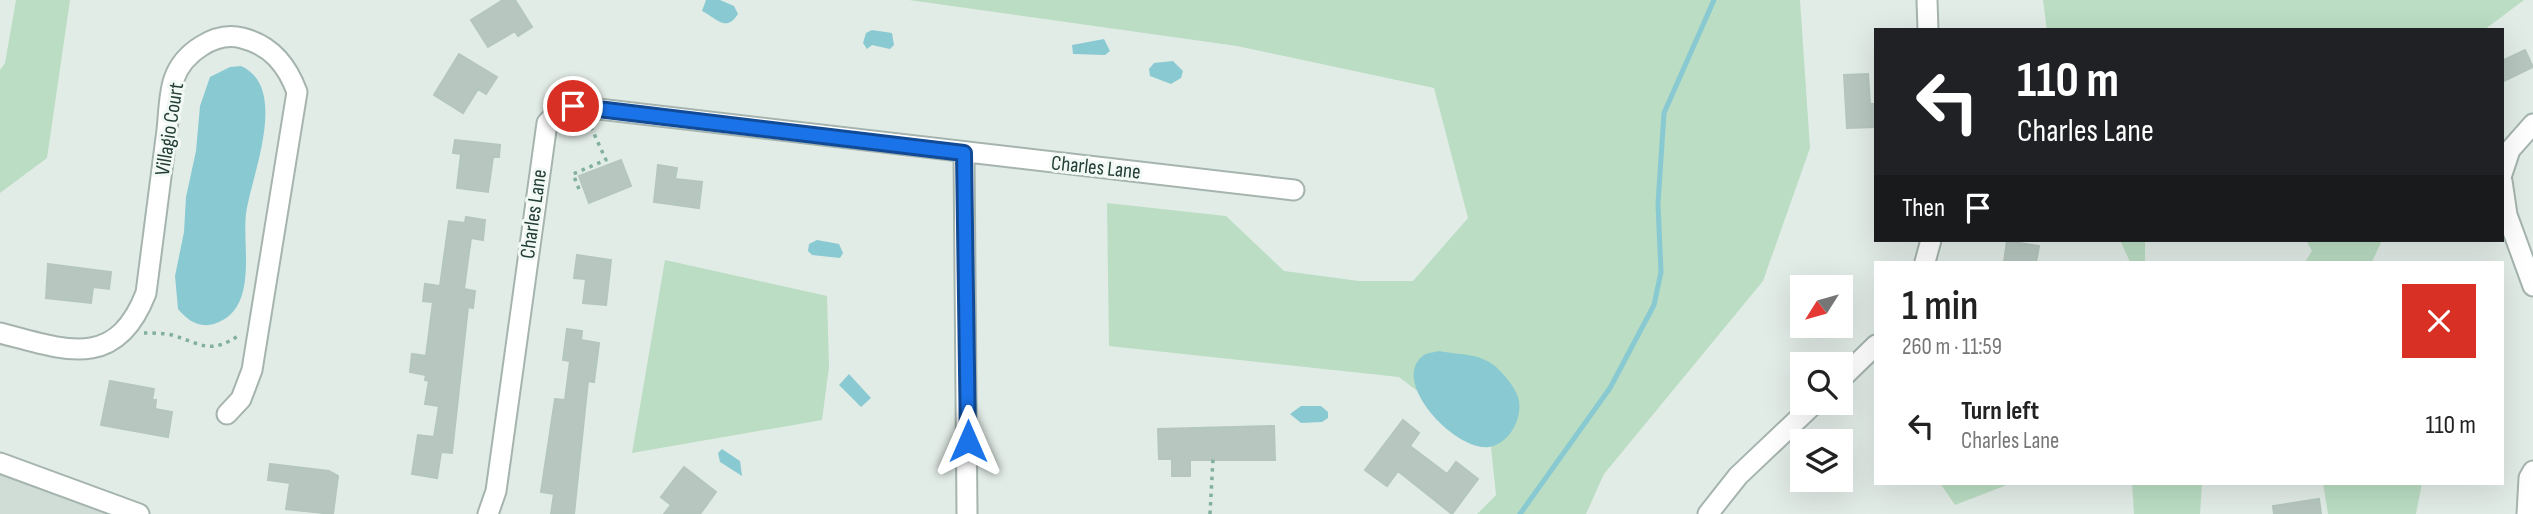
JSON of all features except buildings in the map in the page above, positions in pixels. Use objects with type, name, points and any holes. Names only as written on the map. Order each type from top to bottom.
[{"type":"street","points":[[1927,0],[1928,28]]},
{"type":"street","name":"Villagio Court","points":[[0,334],[65,350],[109,343],[125,331],[137,316],[146,293],[174,78],[200,46],[222,37],[250,40],[266,47],[278,58],[291,75],[297,92],[252,370],[241,399],[227,414]]},
{"type":"street","name":"Charles Lane","points":[[488,514],[496,491],[547,123],[558,111],[573,106],[1294,190]]},
{"type":"street","points":[[2504,168],[2510,150],[2533,124]]},
{"type":"street","points":[[964,153],[967,514]]},
{"type":"street","points":[[2504,195],[2507,215],[2533,286]]},
{"type":"street","points":[[1925,261],[1930,242]]},
{"type":"street","points":[[1853,367],[1874,347]]},
{"type":"street","points":[[1708,514],[1738,476],[1802,415]]},
{"type":"street","points":[[0,463],[139,514]]},
{"type":"street","points":[[2527,514],[2529,478],[2533,471]]},
{"type":"path","points":[[579,189],[573,174],[606,160],[590,125]]},
{"type":"path","points":[[144,333],[173,335],[202,347],[223,346],[242,332]]},
{"type":"path","points":[[1210,514],[1213,459]]},
{"type":"shaded area","points":[[0,463],[139,514],[0,514]]},
{"type":"green space","points":[[16,0],[70,0],[47,158],[0,193],[0,70],[5,63]]},
{"type":"green space","points":[[909,0],[1800,0],[1810,148],[1763,281],[1604,474],[1586,514],[1477,514],[1496,495],[1491,447],[1399,377],[1109,346],[1107,203],[1226,216],[1284,271],[1359,281],[1413,281],[1468,218],[1434,88],[1237,46]]},
{"type":"green space","points":[[2043,0],[2524,0],[2487,28],[2047,28]]},
{"type":"green space","points":[[2121,242],[2145,242],[2145,261],[2130,261]]},
{"type":"green space","points":[[2307,242],[2381,242],[2372,261],[2306,261],[2312,251]]},
{"type":"green space","points":[[665,260],[827,296],[829,367],[822,420],[632,453]]},
{"type":"green space","points":[[1941,485],[2007,485],[1955,505]]},
{"type":"green space","points":[[2132,485],[2202,485],[2200,514],[2134,514]]},
{"type":"green space","points":[[2323,485],[2422,485],[2416,514],[2328,514]]},
{"type":"water","points":[[706,0],[720,0],[734,6],[738,14],[729,23],[721,22],[702,11]]},
{"type":"water","points":[[872,30],[892,33],[894,45],[890,49],[872,45],[867,49],[863,43],[866,33]]},
{"type":"water","points":[[1104,39],[1110,51],[1105,55],[1073,54],[1072,45]]},
{"type":"water","points":[[1173,61],[1183,71],[1181,78],[1171,84],[1150,76],[1149,69],[1154,63]]},
{"type":"water","points":[[241,66],[255,77],[263,93],[265,112],[260,156],[246,214],[243,292],[228,317],[214,324],[203,325],[190,320],[178,309],[175,276],[184,232],[186,197],[196,151],[200,106],[210,77],[230,67]]},
{"type":"water","points":[[817,240],[839,244],[843,253],[840,258],[812,255],[808,251],[809,244]]},
{"type":"water","points":[[1439,351],[1469,355],[1489,362],[1512,385],[1519,404],[1517,420],[1509,435],[1497,445],[1475,446],[1459,438],[1430,412],[1420,396],[1414,381],[1415,366],[1424,355]]},
{"type":"water","points":[[849,374],[871,398],[861,407],[839,385]]},
{"type":"water","points":[[1301,406],[1321,406],[1328,412],[1328,418],[1322,422],[1301,423],[1290,414]]},
{"type":"water","points":[[722,449],[740,461],[742,476],[720,462],[718,453]]},
{"type":"waterway","points":[[1520,514],[1610,388],[1654,305],[1661,272],[1658,204],[1664,113],[1714,0]]},
{"type":"route","points":[[573,106],[964,153],[968,441]]}]
